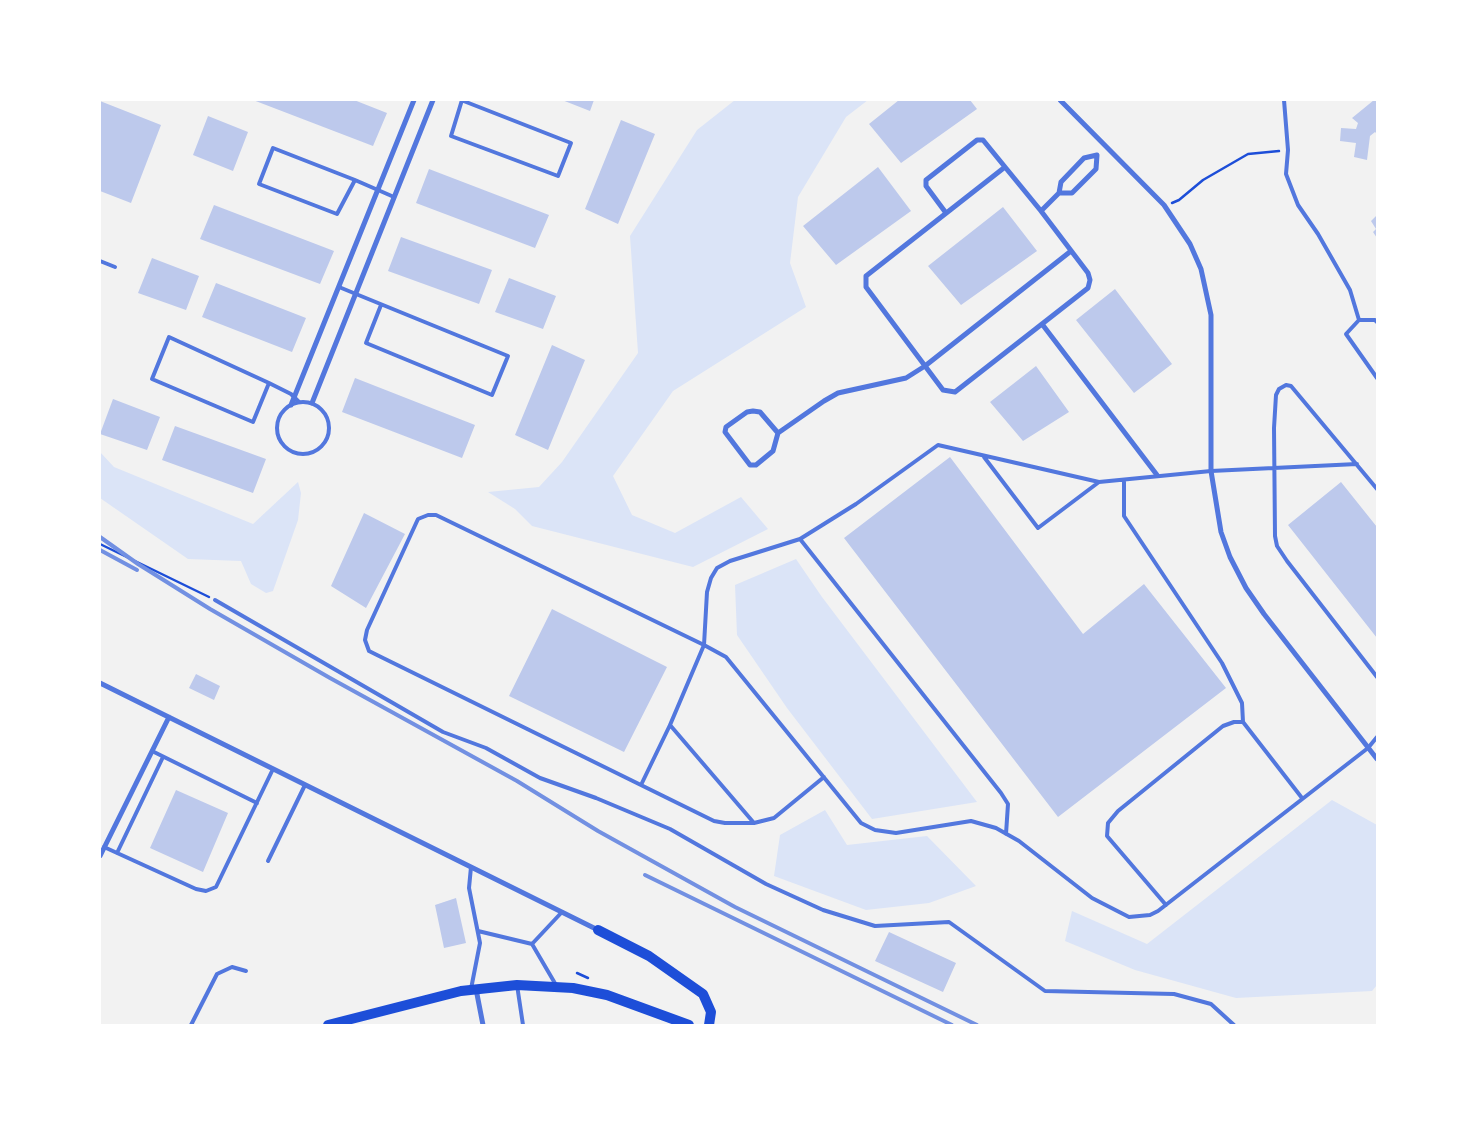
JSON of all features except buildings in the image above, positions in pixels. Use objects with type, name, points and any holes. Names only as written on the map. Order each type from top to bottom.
[{"type":"main road","points":[[598,930],[649,956],[704,994],[711,1012],[709,1025]]},
{"type":"main road","points":[[328,1025],[411,1002],[473,989],[517,985],[557,987],[620,999],[690,1025]]},
{"type":"street","points":[[291,405],[414,100]]},
{"type":"street","points":[[312,403],[433,100]]},
{"type":"street","points":[[1060,100],[1164,205],[1190,244],[1208,291],[1212,336],[1211,471],[1221,532],[1230,557],[1246,588],[1377,759]]},
{"type":"street","points":[[946,213],[926,186],[926,180],[977,140],[983,140],[1041,211],[1088,273],[1090,280],[1088,288],[955,392],[949,393],[943,390],[866,287],[864,281],[866,276],[1005,167]]},
{"type":"street","points":[[1041,211],[1059,193],[1061,182],[1084,158],[1097,155],[1105,147]]},
{"type":"street","points":[[1059,193],[1072,193],[1096,169],[1097,155]]},
{"type":"street","points":[[778,433],[760,412],[753,411],[747,412],[726,427],[725,432],[726,437],[753,465],[773,451],[778,433],[838,393],[906,378],[925,366],[1071,251]]},
{"type":"street","points":[[1042,324],[1157,475]]},
{"type":"street","points":[[100,683],[598,930]]},
{"type":"street","points":[[100,856],[169,717]]},
{"type":"street","points":[[473,989],[483,1025]]},
{"type":"lane","points":[[462,100],[571,143],[558,176],[451,136],[462,100]]},
{"type":"lane","points":[[1284,100],[1288,150],[1286,174],[1298,205],[1318,234],[1350,290],[1359,320]]},
{"type":"lane","points":[[355,180],[338,214],[259,184],[273,148],[355,180],[394,197]]},
{"type":"lane","points":[[100,261],[115,267]]},
{"type":"lane","points":[[339,287],[381,304],[508,356],[492,395],[366,343],[381,304]]},
{"type":"lane","points":[[1377,322],[1375,320],[1359,320],[1346,334],[1377,378]]},
{"type":"lane","points":[[269,384],[253,422],[152,379],[169,337],[269,384],[294,397],[299,402]]},
{"type":"lane","points":[[1377,489],[1291,386],[1286,385],[1279,389],[1276,395],[1274,468],[1275,536],[1277,546],[1377,677]]},
{"type":"lane","points":[[299,402],[312,403],[323,411],[327,418],[328,436],[318,450],[301,454],[286,448],[277,433],[279,417],[291,405],[299,402]]},
{"type":"lane","points":[[641,786],[670,725],[704,645],[707,592],[711,578],[717,568],[730,560],[800,539],[856,504],[938,445],[1099,482],[1211,471],[1357,464]]},
{"type":"lane","points":[[984,456],[1038,528],[1099,482]]},
{"type":"lane","points":[[1124,480],[1124,516],[1222,663],[1242,703],[1243,722],[1302,798]]},
{"type":"lane","points":[[824,778],[774,818],[754,823],[714,821],[369,651],[366,645],[367,630],[418,519],[428,515],[436,515],[726,657],[862,823],[874,830],[896,833],[971,821],[996,828],[1018,841],[1092,898],[1128,917],[1150,915],[1166,905],[1368,748],[1377,737]]},
{"type":"lane","points":[[800,539],[1001,793],[1008,804],[1006,834]]},
{"type":"lane","points":[[215,600],[443,732],[486,748],[540,778],[596,798],[670,829],[766,884],[823,910],[875,926],[949,922],[1046,991],[1174,994],[1211,1004],[1234,1025]]},
{"type":"lane","points":[[1166,905],[1107,836],[1108,823],[1118,811],[1223,726],[1234,722],[1243,722]]},
{"type":"lane","points":[[670,725],[754,823]]},
{"type":"lane","points":[[152,751],[256,803]]},
{"type":"lane","points":[[117,853],[163,757]]},
{"type":"lane","points":[[104,847],[206,892],[216,887],[273,769]]},
{"type":"lane","points":[[268,861],[305,785]]},
{"type":"lane","points":[[471,867],[469,888],[480,943],[473,989]]},
{"type":"lane","points":[[532,944],[562,912]]},
{"type":"lane","points":[[478,931],[532,944],[557,987]]},
{"type":"lane","points":[[191,1025],[217,974],[232,967],[246,971]]},
{"type":"lane","points":[[517,985],[522,1025]]},
{"type":"path","points":[[1164,205],[1179,200],[1203,180],[1248,154],[1288,150]]},
{"type":"path","points":[[100,544],[215,600]]},
{"type":"shaded area","points":[[735,100],[868,100],[846,117],[798,197],[790,263],[806,307],[673,391],[613,476],[632,515],[675,533],[741,497],[768,529],[693,567],[532,526],[515,509],[488,492],[539,487],[562,462],[638,353],[630,236],[697,130]]},
{"type":"shaded area","points":[[100,452],[114,467],[253,524],[298,482],[301,493],[298,520],[273,591],[266,593],[251,584],[241,561],[188,559],[100,498]]},
{"type":"shaded area","points":[[796,559],[822,597],[977,802],[872,819],[787,708],[737,635],[735,585]]},
{"type":"shaded area","points":[[1332,800],[1377,825],[1377,985],[1372,991],[1236,998],[1135,970],[1065,941],[1072,911],[1147,944]]},
{"type":"shaded area","points":[[825,810],[847,845],[927,836],[976,886],[929,903],[866,910],[774,876],[780,835]]},
{"type":"railway","points":[[100,537],[138,564],[210,609],[330,678],[517,781],[598,831],[735,907],[977,1025]]},
{"type":"railway","points":[[100,550],[137,570]]},
{"type":"railway","points":[[645,875],[952,1025]]}]
